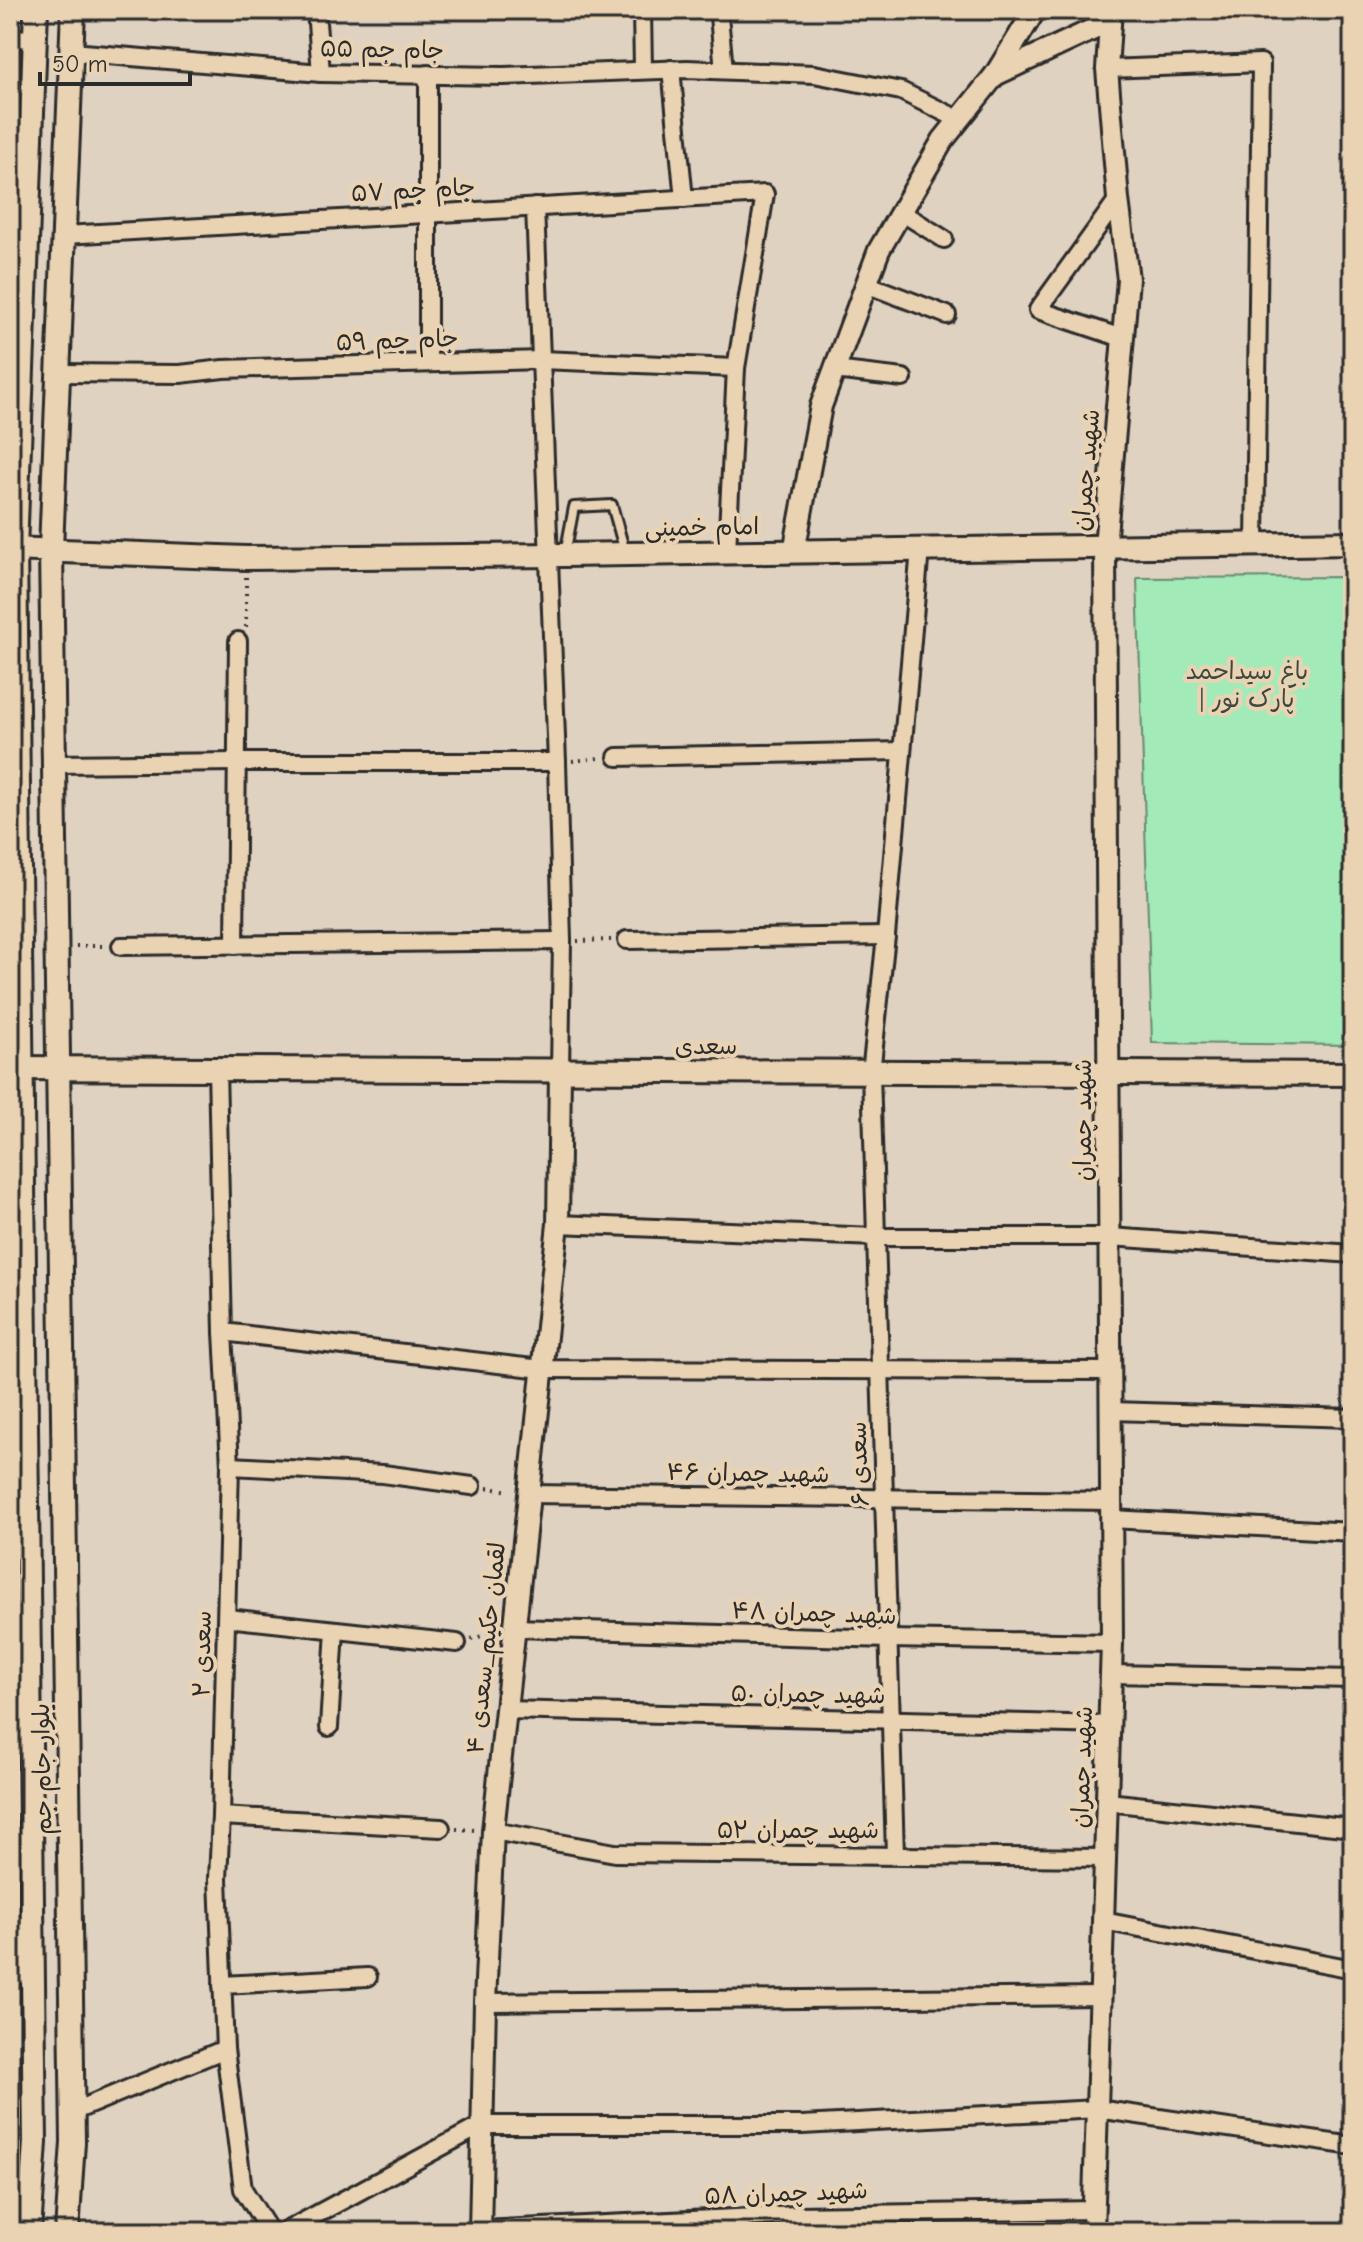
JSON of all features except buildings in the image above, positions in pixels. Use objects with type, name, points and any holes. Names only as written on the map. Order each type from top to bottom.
[{"type":"main road","name":"بلوار جام جم","points":[[29,2232],[21,2190],[35,2142],[33,1974],[19,1640],[13,549],[20,157],[36,10]]},
{"type":"main road","name":"بلوار جام جم","points":[[67,2232],[73,2142],[51,549],[73,10]]},
{"type":"main road","name":"امام خمینی","points":[[13,549],[246,558],[1353,543]]},
{"type":"main road","name":"سعدی","points":[[16,1068],[1353,1074]]},
{"type":"main road","points":[[33,1974],[71,1973]]},
{"type":"street","points":[[316,10],[321,73]]},
{"type":"street","points":[[642,10],[643,70]]},
{"type":"street","points":[[794,552],[821,406],[879,250],[943,140],[995,75],[1031,11]]},
{"type":"street","points":[[719,16],[724,70]]},
{"type":"street","points":[[995,75],[1110,16]]},
{"type":"street","name":"شهید چمران","points":[[1093,2232],[1112,1643],[1105,547],[1128,279],[1107,69],[1110,16]]},
{"type":"street","points":[[10,38],[35,39]]},
{"type":"street","name":"جام جم ۵۵","points":[[72,52],[321,73],[503,76],[671,69],[814,74],[901,91],[960,120]]},
{"type":"street","points":[[1107,69],[1261,63],[1255,544]]},
{"type":"street","points":[[671,69],[684,199]]},
{"type":"street","points":[[428,74],[428,362]]},
{"type":"street","name":"جام جم ۵۷","points":[[65,235],[765,194],[736,368]]},
{"type":"street","points":[[1118,199],[1038,310],[1122,338]]},
{"type":"street","points":[[535,207],[541,360],[557,555],[557,762],[562,941],[560,1072]]},
{"type":"street","points":[[901,212],[944,239]]},
{"type":"street","points":[[866,284],[947,315]]},
{"type":"street","name":"جام جم ۵۹","points":[[60,373],[180,374],[223,369],[541,360],[736,368]]},
{"type":"street","points":[[727,552],[736,368]]},
{"type":"street","points":[[834,370],[903,378]]},
{"type":"street","name":"سعدی ۶","points":[[895,1854],[871,1073],[920,549]]},
{"type":"street","points":[[235,945],[238,641]]},
{"type":"street","points":[[617,757],[902,751]]},
{"type":"street","points":[[55,764],[557,762]]},
{"type":"street","points":[[627,940],[886,936]]},
{"type":"street","points":[[121,946],[562,941]]},
{"type":"street","name":"سعدی ۲","points":[[217,1068],[223,1332],[230,1466],[218,1879],[222,1985],[225,2049],[243,2189],[270,2232]]},
{"type":"street","name":"لقمان حکیم_سعدی ۴","points":[[480,2231],[485,2002],[493,1831],[558,1224],[560,1072]]},
{"type":"street","points":[[558,1224],[876,1237],[1110,1237],[1353,1254]]},
{"type":"street","points":[[223,1332],[542,1369],[1110,1371]]},
{"type":"street","points":[[1111,1411],[1353,1418]]},
{"type":"street","points":[[230,1466],[383,1474],[472,1486]]},
{"type":"street","name":"شهید چمران ۴۶","points":[[529,1494],[884,1498],[1111,1510],[1353,1532]]},
{"type":"street","points":[[227,1618],[457,1643]]},
{"type":"street","name":"شهید چمران ۴۸","points":[[514,1628],[1112,1643]]},
{"type":"street","points":[[329,1727],[335,1630]]},
{"type":"street","points":[[1111,1674],[1353,1679]]},
{"type":"street","name":"شهید چمران ۵۰","points":[[506,1710],[1109,1725]]},
{"type":"street","points":[[1107,1802],[1353,1828]]},
{"type":"street","points":[[221,1816],[441,1828]]},
{"type":"street","name":"شهید چمران ۵۲","points":[[493,1831],[615,1853],[1105,1858]]},
{"type":"street","points":[[1103,1921],[1353,1969]]},
{"type":"street","points":[[10,1975],[33,1974]]},
{"type":"street","points":[[222,1985],[368,1977]]},
{"type":"street","points":[[485,2002],[1101,1996]]},
{"type":"street","points":[[72,2112],[225,2049]]},
{"type":"street","points":[[284,2232],[482,2125],[802,2125],[1097,2109],[1353,2146]]},
{"type":"street","name":"شهید چمران ۵۸","points":[[480,2231],[797,2215],[1094,2210]]},
{"type":"lane","points":[[557,555],[574,507],[612,505],[626,554]]},
{"type":"path","points":[[238,641],[246,631],[246,558]]},
{"type":"path","points":[[557,762],[617,757]]},
{"type":"path","points":[[562,941],[627,940]]},
{"type":"path","points":[[58,947],[121,946]]},
{"type":"path","points":[[472,1486],[529,1494]]},
{"type":"path","points":[[457,1643],[514,1628]]},
{"type":"path","points":[[441,1828],[493,1831]]},
{"type":"green space","name":"باغ سیداحمد | پارک نور","points":[[1353,577],[1353,1045],[1152,1043],[1137,578]]}]
